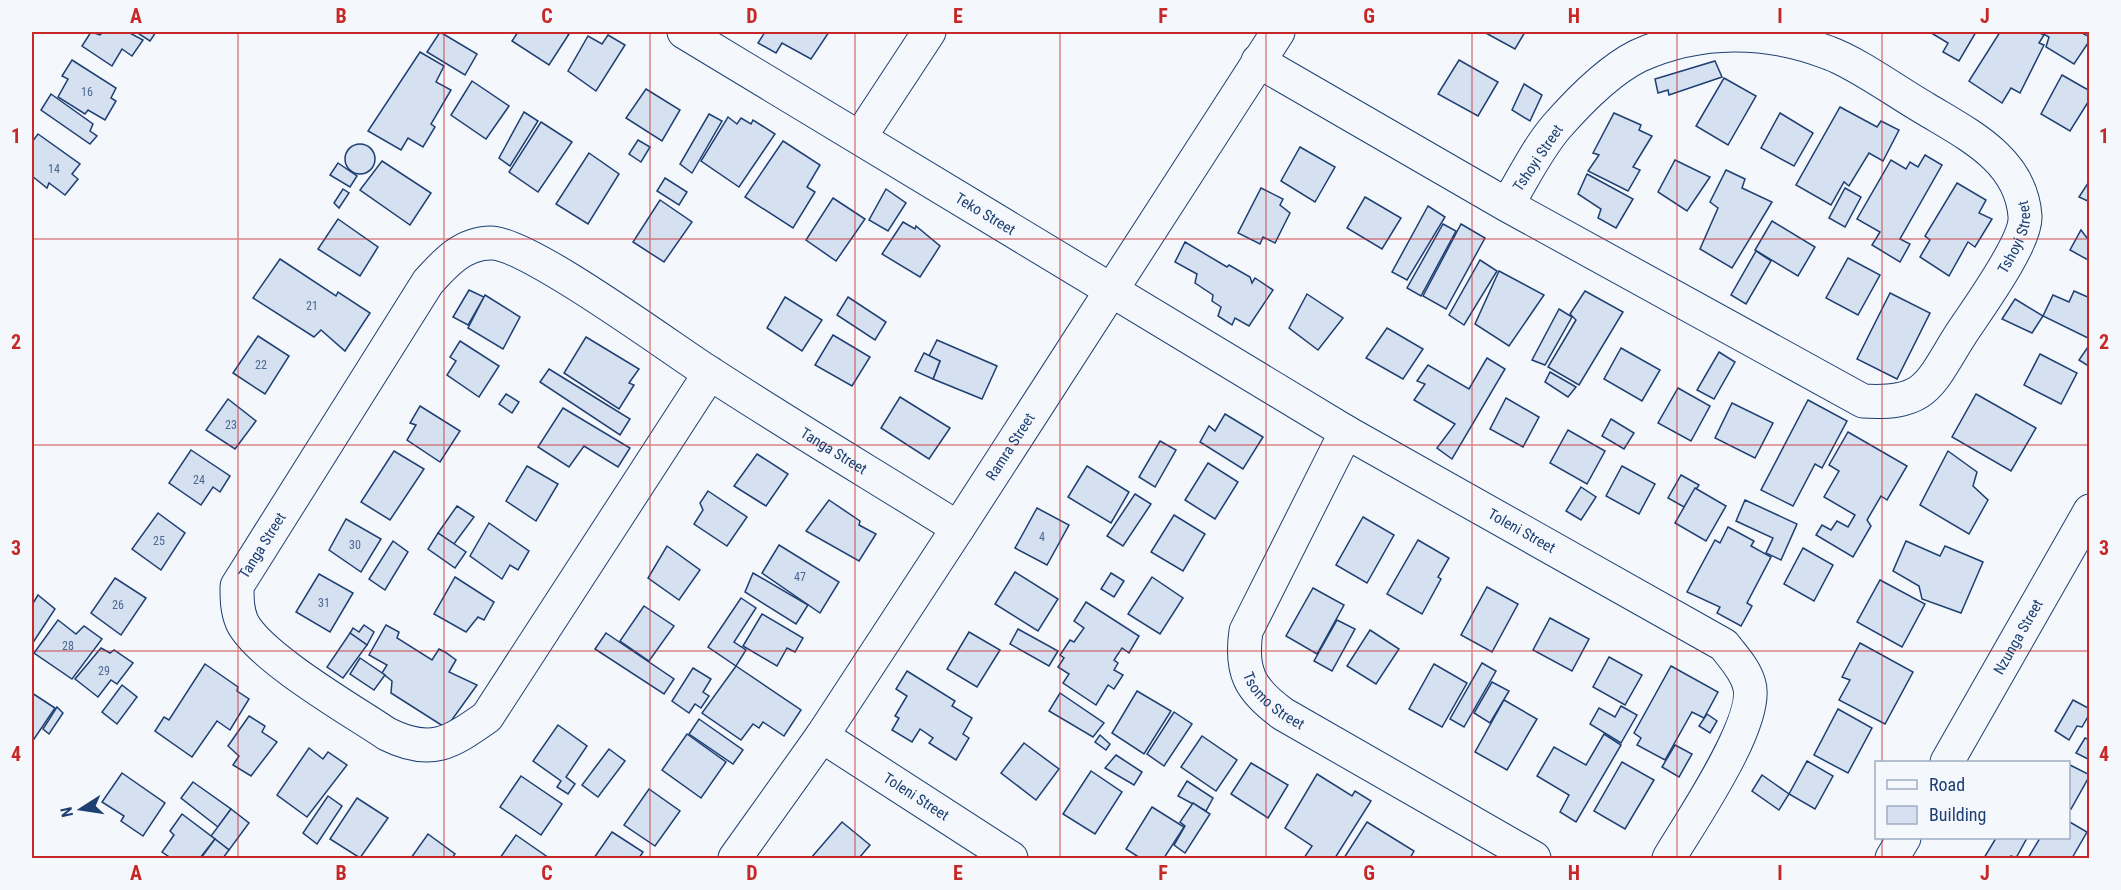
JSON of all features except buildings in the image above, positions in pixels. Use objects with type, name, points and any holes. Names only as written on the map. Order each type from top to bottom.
[{"type":"street","name":"Teko Street","points":[[684,32],[1112,291]]},
{"type":"street","points":[[860,137],[929,32]]},
{"type":"street","name":"Ramra Street","points":[[735,858],[822,736],[1278,32]]},
{"type":"street","name":"Tshoyi Street","points":[[1258,61],[1507,205],[1863,401],[1889,402],[1911,399],[1931,383],[2012,255],[2025,220],[2022,191],[2004,164],[1979,141],[1831,54],[1784,39],[1735,33],[1683,42],[1637,57],[1598,84],[1556,127],[1507,205]]},
{"type":"street","name":"Tanga Street","points":[[710,374],[488,717],[456,739],[434,747],[406,744],[387,734],[272,656],[243,624],[237,607],[237,586],[428,282],[450,258],[473,246],[493,243],[537,260],[710,374],[958,528]]},
{"type":"street","name":"Toleni Street","points":[[1112,291],[1346,432],[1724,645],[1740,666],[1750,685],[1750,707],[1741,735],[1669,858]]},
{"type":"street","name":"Tsomo Street","points":[[1346,432],[1246,631],[1243,652],[1249,681],[1263,699],[1283,714],[1533,858]]},
{"type":"street","name":"Nzunga Street","points":[[1948,761],[2090,511]]},
{"type":"street","name":"Toleni Street","points":[[822,736],[1011,858]]},
{"type":"street","points":[[1892,858],[1903,839]]}]
